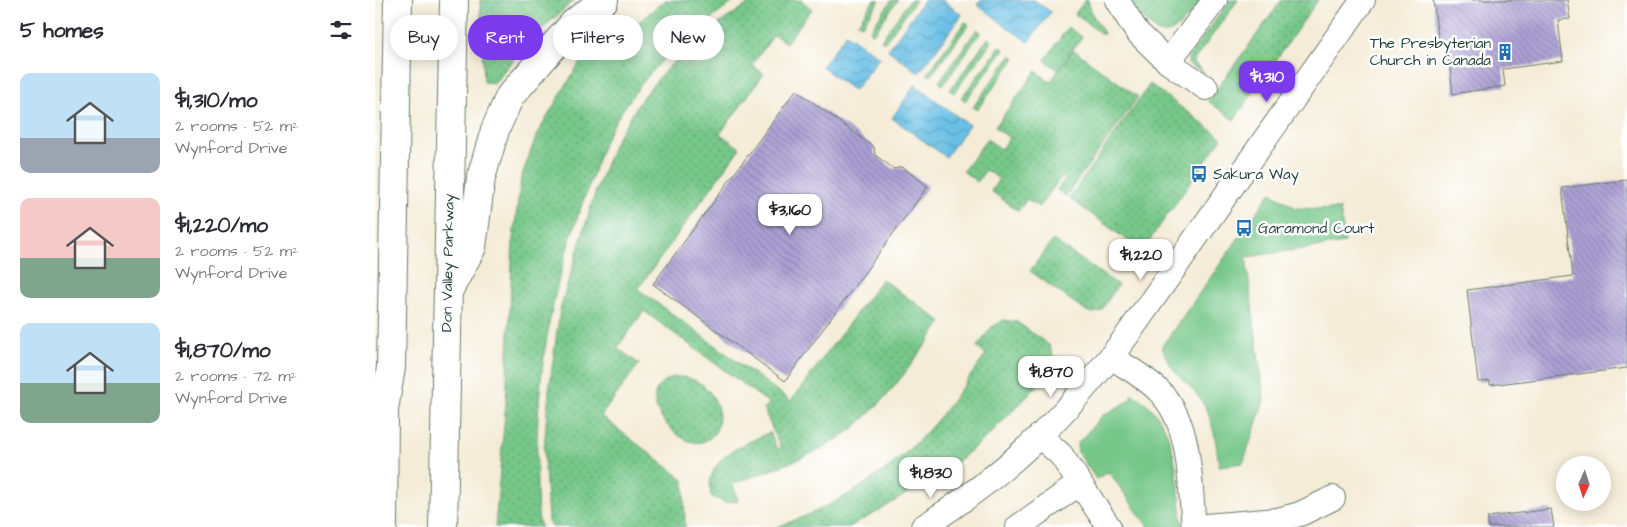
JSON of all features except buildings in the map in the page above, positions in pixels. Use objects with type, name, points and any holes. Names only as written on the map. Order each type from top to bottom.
[{"type":"highway","points":[[383,527],[384,409],[391,368],[398,0]]},
{"type":"highway","name":"Don Valley Parkway","points":[[443,527],[454,0]]},
{"type":"highway","points":[[447,293],[472,247],[481,178],[495,130],[510,96],[574,24],[604,0]]},
{"type":"highway","points":[[375,378],[384,409]]},
{"type":"street","points":[[1117,0],[1137,32],[1168,62],[1206,88]]},
{"type":"street","points":[[1168,62],[1215,0]]},
{"type":"street","points":[[923,527],[960,504],[1014,462],[1041,437],[1111,357],[1363,0]]},
{"type":"street","points":[[1111,357],[1155,388],[1176,415],[1185,444],[1194,527],[1276,515],[1300,514],[1333,498]]},
{"type":"street","points":[[1041,437],[1061,454],[1109,527]]},
{"type":"street","points":[[1018,527],[1080,483]]},
{"type":"green space","points":[[480,0],[575,0],[558,15],[553,15],[553,19],[543,28],[543,15],[481,15]]},
{"type":"green space","points":[[665,0],[736,0],[717,15],[653,15],[653,60],[663,60],[629,101],[607,136],[574,227],[552,307],[540,389],[537,430],[538,516],[541,527],[495,527],[506,402],[513,239],[521,178],[537,134],[581,60],[643,60],[643,18]]},
{"type":"green space","points":[[754,0],[801,0],[812,9],[786,43],[774,35],[752,65],[764,74],[720,134],[740,148],[638,289],[791,401],[882,279],[942,322],[892,389],[857,425],[829,444],[813,452],[733,484],[738,501],[725,503],[711,496],[710,483],[713,472],[719,462],[737,448],[770,432],[777,449],[781,448],[763,408],[770,404],[644,311],[617,348],[639,364],[601,416],[684,480],[685,527],[551,527],[548,521],[544,448],[549,390],[560,309],[595,193],[614,143],[644,95],[672,63],[675,60],[724,60],[724,20]]},
{"type":"green space","points":[[874,0],[880,0],[862,25],[858,23]]},
{"type":"green space","points":[[892,0],[898,0],[873,34],[869,31]]},
{"type":"green space","points":[[910,0],[916,0],[885,42],[881,40]]},
{"type":"green space","points":[[1085,0],[1088,0],[1091,12],[1104,33],[1103,35],[1075,14]]},
{"type":"green space","points":[[1130,0],[1202,0],[1182,24],[1166,33],[1150,26]]},
{"type":"green space","points":[[1230,0],[1238,0],[1193,62],[1205,73],[1188,64],[1188,58]]},
{"type":"green space","points":[[1282,0],[1318,0],[1234,120],[1208,101]]},
{"type":"green space","points":[[965,22],[969,24],[931,76],[927,74]]},
{"type":"green space","points":[[1068,27],[1082,37],[1058,70],[1045,60]]},
{"type":"green space","points":[[977,29],[981,32],[943,85],[939,82]]},
{"type":"green space","points":[[988,38],[992,41],[954,93],[950,90]]},
{"type":"green space","points":[[1000,46],[1004,49],[965,101],[961,98]]},
{"type":"green space","points":[[1074,50],[1138,97],[1066,196],[1057,190],[1065,179],[1062,176],[1039,207],[1027,199],[1018,211],[991,191],[999,179],[986,170],[977,182],[963,171],[987,139],[1001,149],[1009,138],[995,127],[1036,71],[1050,82]]},
{"type":"green space","points":[[1011,55],[1015,58],[977,110],[973,107]]},
{"type":"green space","points":[[483,60],[513,60],[495,83],[484,82]]},
{"type":"green space","points":[[1150,84],[1222,138],[1142,251],[1069,198]]},
{"type":"green space","points":[[1271,192],[1296,208],[1340,209],[1345,243],[1246,257],[1264,401],[1243,463],[1219,466],[1214,431],[1205,406],[1195,392],[1173,369],[1162,346]]},
{"type":"green space","points":[[1053,240],[1118,285],[1101,311],[1093,313],[1084,310],[1030,271]]},
{"type":"green space","points":[[1004,320],[1017,322],[1049,345],[1057,367],[990,434],[954,464],[879,511],[849,527],[776,527],[841,499],[881,473],[917,442],[947,408],[986,355],[977,347],[992,327]]},
{"type":"green space","points":[[675,377],[690,379],[702,384],[711,394],[717,405],[719,416],[717,427],[712,436],[702,442],[692,442],[681,437],[661,417],[656,406],[655,394],[661,384]]},
{"type":"green space","points":[[1132,394],[1147,404],[1159,418],[1167,434],[1177,471],[1183,527],[1148,527],[1109,472],[1096,479],[1078,452],[1077,444],[1102,416],[1130,400]]},
{"type":"water","points":[[924,0],[942,0],[962,15],[919,73],[888,50]]},
{"type":"water","points":[[981,0],[1034,0],[1051,12],[1028,42],[977,5]]},
{"type":"water","points":[[846,34],[879,57],[854,91],[822,67]]},
{"type":"water","points":[[915,85],[969,125],[946,157],[892,118]]},
{"type":"place","name":"The Presbyterian Church in Canada","points":[[1505,52]]},
{"type":"place","name":"Sakura Way","points":[[1199,174]]},
{"type":"place","name":"Garamond Court","points":[[1244,228]]}]
